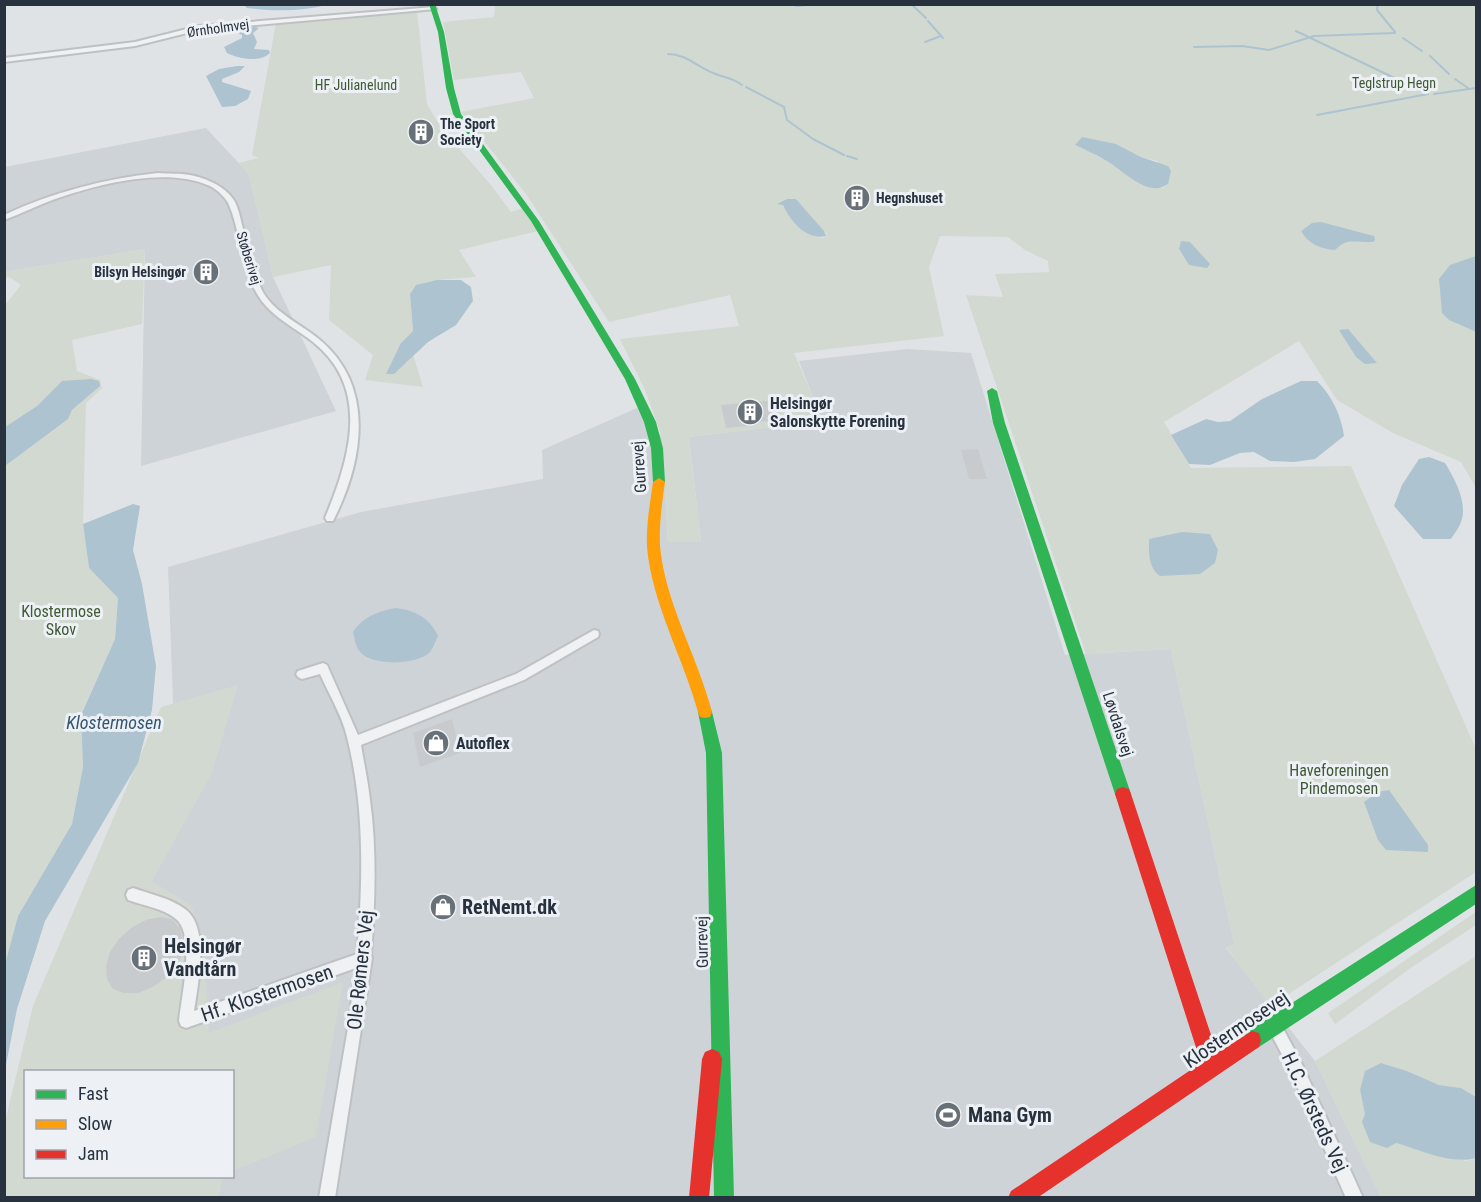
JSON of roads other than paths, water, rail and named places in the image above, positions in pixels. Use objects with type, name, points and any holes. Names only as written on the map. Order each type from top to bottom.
[{"type":"street","name":"Ørnholmvej","points":[[4,60],[135,44],[199,28],[433,6]]},
{"type":"street","name":"Gurrevej","points":[[433,6],[445,46],[450,98],[457,114],[535,221],[630,379],[650,422],[657,448],[659,479],[654,532],[655,555],[664,593],[699,687],[714,753],[724,1197]]},
{"type":"street","name":"Støberivej","points":[[4,218],[50,196],[132,179],[180,176],[216,184],[227,192],[232,202],[255,285],[267,303],[318,343],[332,357],[345,377],[353,401],[355,420],[353,456],[330,518]]},
{"type":"street","name":"Løvdalsvej","points":[[992,391],[999,423],[1073,639],[1212,1068]]},
{"type":"street","points":[[354,742],[520,677],[594,634]]},
{"type":"street","name":"Ole Rømers Vej","points":[[302,674],[323,668],[354,742],[364,798],[369,865],[365,958],[327,1197]]},
{"type":"street","name":"Klostermosevej","points":[[1018,1197],[1476,894]]},
{"type":"street","name":"Hf. Klostermosen","points":[[133,895],[171,908],[186,919],[193,941],[186,1021],[365,958]]},
{"type":"street","name":"Gurrevej","points":[[699,1197],[719,978]]},
{"type":"street","name":"H.C. Ørsteds Vej","points":[[1274,1026],[1295,1065],[1355,1197]]},
{"type":"street","points":[[709,1197],[710,1095]]},
{"type":"water","points":[[244,5],[326,5],[306,9],[267,10],[247,8]]},
{"type":"water","points":[[251,26],[259,28],[253,33],[257,42],[254,49],[269,50],[270,53],[261,58],[249,59],[227,53],[224,47],[242,38],[242,35],[234,31],[236,28]]},
{"type":"water","points":[[245,66],[239,72],[222,79],[222,82],[251,91],[248,99],[235,106],[222,107],[206,76],[219,69]]},
{"type":"water","points":[[1082,137],[1116,144],[1141,157],[1168,166],[1171,171],[1168,184],[1160,188],[1152,188],[1135,181],[1105,160],[1075,145]]},
{"type":"water","points":[[787,199],[796,199],[826,236],[812,236],[800,228],[783,205],[777,204]]},
{"type":"water","points":[[1321,222],[1374,236],[1375,240],[1344,243],[1335,250],[1320,247],[1307,239],[1301,231],[1312,223]]},
{"type":"water","points":[[1181,241],[1190,242],[1210,264],[1207,268],[1189,265],[1179,249]]},
{"type":"water","points":[[1476,256],[1476,332],[1449,320],[1442,313],[1439,279],[1450,265]]},
{"type":"water","points":[[437,280],[461,280],[471,287],[473,301],[456,325],[428,342],[394,374],[386,374],[401,343],[413,331],[410,294],[416,285]]},
{"type":"water","points":[[1348,329],[1377,363],[1365,364],[1356,357],[1339,330]]},
{"type":"water","points":[[91,379],[99,381],[100,386],[72,410],[68,419],[5,466],[5,427],[37,406],[62,381]]},
{"type":"water","points":[[1301,381],[1317,381],[1327,393],[1341,421],[1344,436],[1315,459],[1294,462],[1270,461],[1254,452],[1240,453],[1210,465],[1189,464],[1171,435],[1206,419],[1218,422],[1230,421],[1262,399]]},
{"type":"water","points":[[1429,457],[1445,463],[1462,499],[1463,515],[1451,539],[1423,539],[1394,506],[1402,485],[1419,459]]},
{"type":"water","name":"Klostermosen","points":[[133,504],[140,506],[133,550],[142,584],[156,666],[152,710],[138,763],[45,921],[17,1009],[5,1070],[5,964],[18,916],[72,824],[83,767],[81,715],[115,639],[118,598],[89,568],[83,524]]},
{"type":"water","points":[[1182,532],[1210,534],[1218,550],[1215,563],[1200,574],[1160,576],[1151,564],[1149,539]]},
{"type":"water","points":[[395,608],[415,613],[431,624],[438,636],[432,650],[423,657],[405,662],[385,662],[367,657],[361,653],[355,643],[353,632],[371,616]]},
{"type":"water","points":[[1389,790],[1428,845],[1428,852],[1386,850],[1378,840],[1364,802],[1378,792]]},
{"type":"water","points":[[1381,1063],[1439,1085],[1461,1088],[1476,1097],[1476,1158],[1456,1160],[1396,1143],[1387,1148],[1370,1142],[1362,1122],[1365,1114],[1360,1090],[1365,1071]]},
{"type":"waterway","points":[[796,6],[816,4]]},
{"type":"waterway","points":[[911,4],[926,18]]},
{"type":"waterway","points":[[1378,4],[1377,10],[1395,32]]},
{"type":"waterway","points":[[928,21],[943,38]]},
{"type":"waterway","points":[[1296,31],[1309,37]]},
{"type":"waterway","points":[[1309,37],[1395,33]]},
{"type":"waterway","points":[[925,42],[941,36]]},
{"type":"waterway","points":[[1194,47],[1242,46],[1269,50],[1309,37]]},
{"type":"waterway","points":[[1309,37],[1428,94],[1317,115]]},
{"type":"waterway","points":[[1403,38],[1422,51]]},
{"type":"waterway","points":[[668,54],[681,56],[742,85]]},
{"type":"waterway","points":[[1430,56],[1449,74]]},
{"type":"waterway","points":[[1455,79],[1468,88]]},
{"type":"waterway","points":[[746,87],[784,107],[787,120],[813,139],[844,155]]},
{"type":"waterway","points":[[1434,94],[1476,88]]},
{"type":"waterway","points":[[847,156],[857,159]]},
{"type":"place","name":"The Sport Society","points":[[421,132]]},
{"type":"place","name":"Hegnshuset","points":[[857,198]]},
{"type":"place","name":"Bilsyn Helsingør","points":[[206,272]]},
{"type":"place","name":"Helsingør Salonskytte Forening","points":[[750,412]]},
{"type":"place","name":"Autoflex","points":[[436,743]]},
{"type":"place","name":"RetNemt.dk","points":[[443,907]]},
{"type":"place","name":"Helsingør Vandtårn","points":[[144,958]]},
{"type":"place","name":"Mana Gym","points":[[948,1115]]},
{"type":"park label","name":"Teglstrup Hegn","points":[[1394,83]]},
{"type":"park label","name":"HF Julianelund","points":[[356,85]]},
{"type":"park label","name":"Klostermose Skov","points":[[61,620]]},
{"type":"park label","name":"Haveforeningen Pindemosen","points":[[1339,779]]}]
